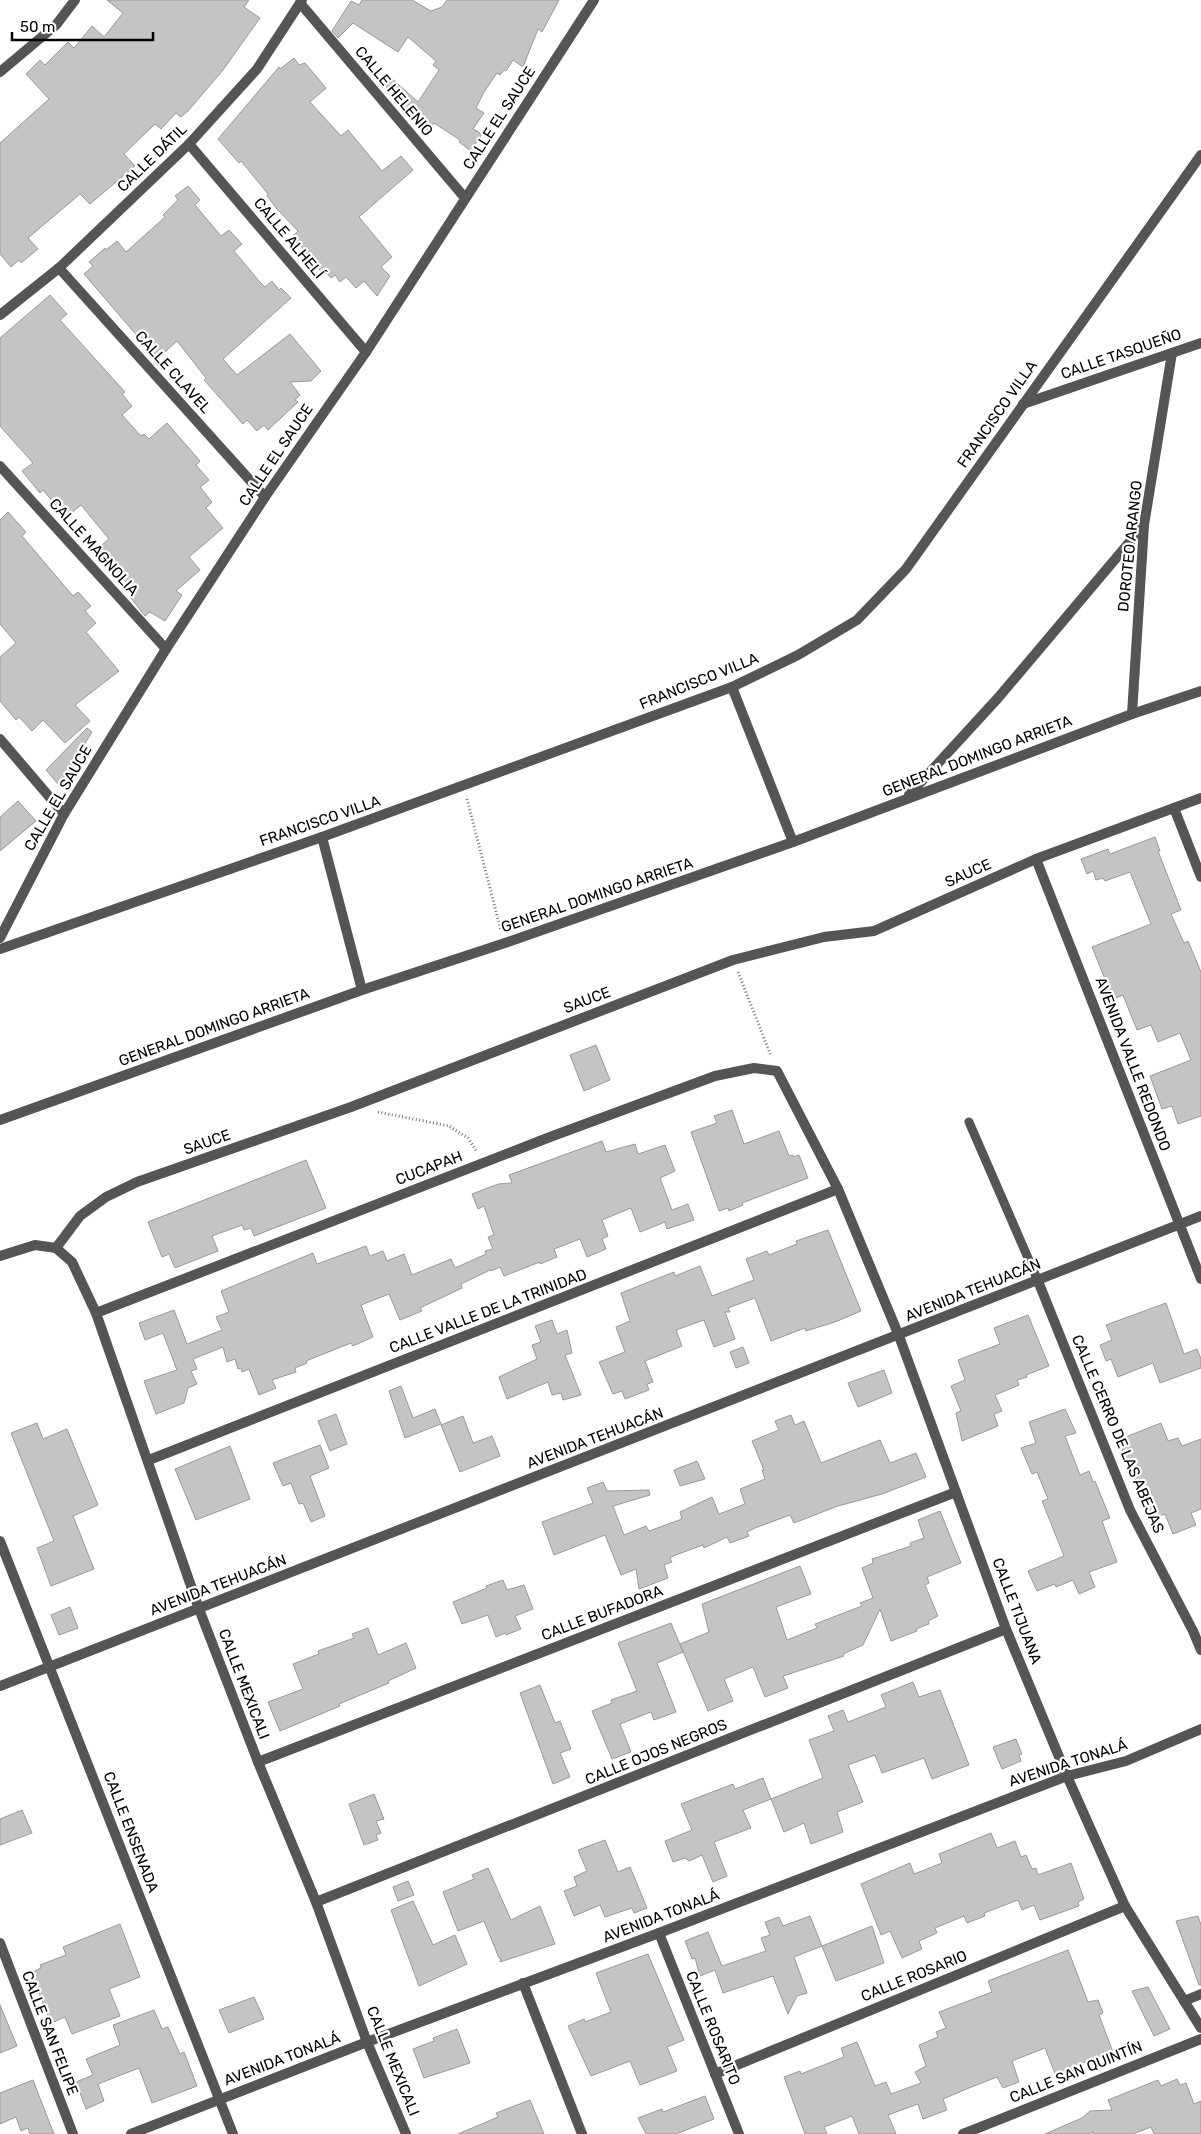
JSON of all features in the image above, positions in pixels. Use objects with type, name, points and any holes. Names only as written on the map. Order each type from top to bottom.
[{"type":"street","points":[[0,72],[56,25],[75,0]]},
{"type":"street","name":"CALLE EL SAUCE","points":[[0,938],[64,814],[166,649],[265,497],[366,352],[594,0]]},
{"type":"street","name":"CALLE HELENIO","points":[[301,2],[465,198]]},
{"type":"street","name":"CALLE DÁTIL","points":[[0,315],[59,268],[189,144],[257,69],[301,2]]},
{"type":"street","name":"CALLE ALHELÍ","points":[[189,144],[366,352]]},
{"type":"street","name":"FRANCISCO VILLA","points":[[0,949],[322,837],[732,687],[798,656],[857,620],[906,569],[1201,155]]},
{"type":"street","name":"CALLE CLAVEL","points":[[59,268],[265,497]]},
{"type":"street","name":"CALLE TASQUEÑO","points":[[1022,404],[1201,343]]},
{"type":"street","name":"DOROTEO ARANGO","points":[[1132,714],[1144,525],[1172,353]]},
{"type":"street","name":"CALLE MAGNOLIA","points":[[0,466],[166,649]]},
{"type":"street","points":[[907,798],[998,698],[1144,525]]},
{"type":"street","points":[[732,687],[792,842]]},
{"type":"street","name":"GENERAL DOMINGO ARRIETA","points":[[0,1120],[362,990],[505,943],[792,842],[1132,714],[1201,691]]},
{"type":"street","points":[[0,739],[64,814]]},
{"type":"street","name":"SAUCE","points":[[56,1248],[80,1216],[106,1197],[147,1179],[351,1107],[733,960],[824,937],[874,931],[1036,859],[1201,798]]},
{"type":"street","points":[[1174,808],[1201,877]]},
{"type":"street","points":[[322,837],[362,990]]},
{"type":"street","name":"AVENIDA VALLE REDONDO","points":[[1036,859],[1201,1279]]},
{"type":"street","name":"CUCAPAH","points":[[96,1313],[484,1162],[715,1076],[754,1068],[777,1071]]},
{"type":"street","name":"CALLE TIJUANA","points":[[777,1071],[838,1189],[899,1336],[1006,1629],[1125,1906],[1201,2028]]},
{"type":"street","name":"CALLE VALLE DE LA TRINIDAD","points":[[149,1460],[838,1189]]},
{"type":"street","name":"AVENIDA TEHUACÁN","points":[[0,1686],[899,1336],[1201,1216]]},
{"type":"street","points":[[0,1256],[35,1245],[56,1248]]},
{"type":"street","name":"CALLE MEXICALI","points":[[56,1248],[72,1262],[96,1313],[149,1460],[199,1609],[258,1762],[316,1902],[368,2042],[406,2134]]},
{"type":"street","name":"CALLE CERRO DE LAS ABEJAS","points":[[1038,1281],[1130,1510],[1201,1650]]},
{"type":"street","name":"CALLE BUFADORA","points":[[258,1762],[956,1492]]},
{"type":"street","name":"CALLE ENSENADA","points":[[0,1541],[233,2134]]},
{"type":"street","name":"CALLE OJOS NEGROS","points":[[316,1902],[1006,1629]]},
{"type":"street","name":"AVENIDA TONALÁ","points":[[131,2134],[220,2098],[659,1933],[1068,1776],[1126,1762],[1201,1729]]},
{"type":"street","name":"CALLE ROSARIO","points":[[715,2074],[1125,1906]]},
{"type":"street","name":"CALLE ROSARITO","points":[[659,1933],[739,2134]]},
{"type":"street","name":"CALLE SAN FELIPE","points":[[0,1943],[72,2134]]},
{"type":"street","points":[[523,1983],[582,2134]]},
{"type":"street","points":[[1184,2001],[1201,1994]]},
{"type":"street","name":"CALLE SAN QUINTÍN","points":[[963,2134],[1201,2039]]},
{"type":"lane","points":[[969,1122],[1038,1281]]},
{"type":"path","points":[[464,786],[505,943]]},
{"type":"path","points":[[733,960],[777,1071]]},
{"type":"path","points":[[351,1107],[449,1126],[468,1138],[484,1162]]},
{"type":"building","points":[[107,0],[249,0],[244,7],[260,18],[223,70],[188,111],[181,117],[176,113],[161,129],[155,124],[124,154],[135,166],[90,204],[80,194],[28,238],[38,249],[21,263],[19,260],[11,267],[0,254],[0,143],[49,99],[26,74],[40,60],[45,65],[68,42],[74,48],[92,26],[104,37],[123,13]]},
{"type":"building","points":[[362,0],[412,0],[431,11],[442,7],[447,0],[559,0],[542,32],[538,29],[523,67],[513,60],[506,71],[504,70],[500,75],[497,73],[484,92],[476,108],[484,113],[473,129],[482,134],[471,151],[459,142],[460,140],[434,123],[427,134],[382,82],[389,76],[418,102],[439,70],[433,65],[436,61],[408,37],[398,52],[353,23],[338,38],[332,31],[351,1],[359,5]]},
{"type":"building","points":[[294,58],[299,65],[305,63],[326,88],[310,102],[341,136],[348,130],[382,171],[401,156],[413,170],[359,217],[392,257],[381,267],[390,276],[377,296],[364,281],[356,288],[346,277],[340,282],[335,275],[331,278],[326,272],[323,274],[293,236],[298,231],[277,209],[267,196],[268,194],[241,161],[239,163],[218,139],[279,67],[280,69]]},
{"type":"building","points":[[188,186],[200,200],[195,205],[221,236],[229,230],[242,244],[234,251],[259,281],[265,287],[272,281],[279,290],[281,288],[291,298],[223,359],[237,375],[290,334],[321,371],[311,381],[290,382],[300,395],[295,400],[298,402],[268,430],[264,425],[257,431],[247,420],[243,424],[204,380],[206,378],[177,341],[157,359],[84,274],[93,266],[89,262],[105,248],[106,250],[117,241],[126,252],[165,217],[163,215],[178,200],[175,196]]},
{"type":"building","points":[[50,295],[67,314],[60,320],[125,392],[122,394],[132,406],[122,415],[141,436],[144,434],[149,439],[167,423],[200,461],[196,465],[209,480],[200,487],[212,502],[206,508],[223,528],[189,557],[200,570],[176,591],[182,595],[165,621],[150,612],[145,616],[131,598],[136,594],[98,548],[109,539],[81,505],[69,515],[67,512],[64,515],[43,490],[40,493],[22,471],[33,463],[0,426],[0,338]]},
{"type":"building","points":[[8,512],[26,532],[22,536],[73,596],[78,592],[91,606],[85,611],[96,623],[86,632],[119,671],[75,705],[90,721],[65,743],[43,720],[32,731],[19,717],[16,720],[0,701],[0,657],[16,643],[0,624],[0,520]]},
{"type":"building","points":[[87,728],[92,732],[59,785],[46,770]]},
{"type":"building","points":[[18,801],[36,821],[0,851],[0,817]]},
{"type":"building","points":[[1155,837],[1160,851],[1158,851],[1181,910],[1171,914],[1184,943],[1188,941],[1201,972],[1201,1116],[1178,1124],[1172,1106],[1162,1109],[1150,1076],[1191,1060],[1180,1033],[1158,1042],[1151,1025],[1137,1030],[1123,995],[1113,999],[1092,947],[1151,924],[1130,872],[1105,881],[1103,878],[1096,880],[1093,871],[1087,874],[1081,859],[1108,849],[1110,854]]},
{"type":"building","points":[[596,1045],[610,1080],[584,1091],[570,1055]]},
{"type":"building","points":[[732,1110],[744,1144],[779,1131],[789,1156],[799,1155],[808,1178],[742,1203],[743,1205],[729,1211],[728,1208],[719,1211],[691,1132],[717,1123],[714,1116]]},
{"type":"building","points":[[602,1141],[606,1152],[635,1144],[638,1154],[665,1145],[675,1171],[660,1178],[672,1210],[688,1204],[694,1220],[667,1229],[665,1222],[640,1232],[631,1208],[602,1220],[608,1236],[602,1239],[606,1249],[587,1257],[580,1239],[554,1249],[557,1257],[540,1264],[540,1262],[504,1276],[500,1267],[490,1270],[461,1284],[462,1288],[420,1308],[422,1311],[400,1320],[389,1294],[361,1305],[373,1337],[353,1346],[351,1343],[306,1361],[307,1363],[295,1368],[296,1372],[272,1380],[276,1388],[259,1395],[249,1369],[242,1372],[241,1368],[238,1369],[235,1359],[227,1362],[223,1347],[193,1359],[197,1369],[191,1371],[197,1384],[188,1388],[184,1403],[156,1414],[144,1381],[177,1370],[163,1333],[145,1340],[139,1323],[174,1310],[187,1344],[222,1330],[216,1317],[229,1312],[221,1291],[313,1253],[317,1264],[366,1246],[370,1256],[383,1251],[387,1261],[404,1254],[412,1275],[451,1259],[455,1268],[486,1254],[485,1251],[493,1249],[488,1237],[494,1235],[484,1206],[478,1209],[472,1194],[498,1184],[512,1183],[509,1175]]},
{"type":"building","points":[[306,1160],[326,1208],[254,1236],[251,1228],[244,1230],[242,1225],[212,1236],[218,1251],[175,1268],[169,1254],[162,1257],[148,1222]]},
{"type":"building","points":[[828,1230],[861,1311],[835,1322],[806,1331],[805,1328],[771,1341],[755,1298],[728,1308],[730,1312],[725,1312],[735,1339],[714,1347],[704,1320],[676,1330],[682,1346],[645,1361],[653,1382],[647,1384],[649,1390],[625,1399],[622,1391],[613,1394],[599,1362],[625,1352],[616,1327],[630,1321],[621,1293],[674,1272],[675,1276],[700,1266],[712,1296],[754,1280],[746,1259],[767,1251],[769,1255],[797,1244],[796,1241]]},
{"type":"building","points":[[1166,1303],[1184,1354],[1197,1349],[1201,1359],[1201,1368],[1160,1383],[1153,1363],[1118,1377],[1111,1359],[1106,1361],[1100,1345],[1112,1340],[1106,1325]]},
{"type":"building","points":[[1028,1315],[1049,1366],[1026,1375],[1027,1377],[1017,1380],[1019,1385],[995,1395],[1002,1411],[994,1414],[998,1426],[962,1441],[956,1413],[961,1411],[951,1386],[965,1380],[958,1360],[1000,1344],[994,1328]]},
{"type":"building","points":[[552,1320],[557,1334],[567,1330],[572,1353],[565,1355],[581,1395],[563,1400],[561,1393],[552,1395],[548,1382],[507,1399],[499,1377],[537,1359],[532,1345],[541,1342],[535,1326]]},
{"type":"building","points":[[743,1347],[749,1363],[736,1368],[730,1352]]},
{"type":"building","points":[[884,1370],[892,1393],[858,1407],[848,1383]]},
{"type":"building","points":[[401,1386],[413,1418],[435,1409],[441,1424],[405,1438],[389,1391]]},
{"type":"building","points":[[1065,1409],[1076,1433],[1065,1436],[1080,1475],[1089,1471],[1093,1482],[1095,1481],[1110,1518],[1102,1521],[1117,1562],[1089,1572],[1095,1587],[1079,1594],[1073,1580],[1056,1587],[1055,1584],[1037,1591],[1028,1571],[1064,1556],[1042,1501],[1048,1499],[1037,1472],[1032,1474],[1021,1448],[1036,1443],[1029,1422]]},
{"type":"building","points":[[336,1414],[347,1444],[330,1451],[318,1421]]},
{"type":"building","points":[[791,1415],[795,1425],[804,1421],[821,1463],[880,1440],[890,1463],[916,1453],[926,1477],[882,1494],[838,1506],[794,1523],[790,1515],[755,1528],[747,1532],[749,1536],[730,1543],[727,1537],[704,1548],[703,1545],[673,1556],[670,1558],[672,1562],[664,1565],[668,1578],[639,1589],[636,1569],[621,1575],[605,1535],[554,1555],[542,1522],[593,1503],[587,1488],[603,1482],[607,1491],[649,1490],[650,1495],[613,1506],[624,1535],[646,1526],[649,1531],[682,1519],[680,1512],[712,1497],[719,1514],[745,1504],[740,1489],[765,1479],[762,1470],[764,1470],[752,1441],[779,1430],[775,1421]]},
{"type":"building","points":[[463,1416],[473,1443],[492,1436],[500,1456],[460,1472],[441,1425]]},
{"type":"building","points":[[37,1423],[43,1439],[67,1429],[98,1505],[73,1516],[94,1569],[51,1586],[37,1548],[54,1541],[11,1433]]},
{"type":"building","points":[[1161,1423],[1168,1441],[1178,1438],[1182,1446],[1201,1439],[1201,1509],[1191,1513],[1196,1525],[1173,1534],[1165,1514],[1150,1520],[1118,1440]]},
{"type":"building","points":[[320,1445],[329,1468],[310,1476],[325,1516],[311,1522],[303,1503],[299,1504],[291,1483],[283,1486],[273,1463]]},
{"type":"building","points":[[230,1446],[250,1499],[196,1520],[175,1469]]},
{"type":"building","points":[[697,1461],[705,1479],[680,1486],[674,1470]]},
{"type":"building","points":[[940,1511],[961,1563],[927,1577],[929,1583],[925,1585],[938,1616],[928,1621],[929,1624],[891,1641],[880,1609],[863,1645],[843,1654],[844,1656],[783,1676],[788,1688],[765,1697],[753,1667],[724,1679],[733,1701],[708,1711],[680,1644],[709,1632],[702,1604],[800,1566],[811,1594],[776,1607],[787,1640],[817,1628],[815,1624],[862,1606],[860,1603],[873,1598],[862,1568],[873,1563],[872,1559],[911,1546],[910,1543],[924,1538],[918,1520]]},
{"type":"building","points":[[503,1580],[507,1590],[524,1585],[533,1609],[515,1616],[521,1629],[496,1637],[488,1615],[462,1624],[453,1602]]},
{"type":"building","points":[[70,1607],[78,1628],[59,1635],[51,1615]]},
{"type":"building","points":[[671,1623],[683,1652],[657,1663],[676,1712],[654,1720],[651,1712],[620,1724],[631,1752],[612,1759],[592,1711],[612,1703],[611,1700],[637,1691],[618,1643]]},
{"type":"building","points":[[368,1628],[378,1655],[406,1643],[416,1668],[388,1681],[389,1683],[339,1704],[340,1706],[280,1731],[268,1702],[303,1689],[293,1664],[319,1654],[318,1651],[354,1638],[352,1634]]},
{"type":"building","points":[[913,1682],[919,1697],[940,1690],[969,1765],[932,1779],[924,1758],[882,1773],[875,1755],[848,1765],[863,1802],[837,1812],[843,1832],[811,1844],[804,1823],[784,1832],[771,1799],[823,1778],[809,1740],[834,1731],[828,1716],[843,1710],[848,1722],[886,1707],[881,1695]]},
{"type":"building","points":[[540,1685],[555,1723],[560,1721],[571,1749],[560,1753],[570,1777],[553,1784],[520,1693]]},
{"type":"building","points":[[1016,1739],[1022,1754],[1019,1755],[1021,1761],[1002,1769],[993,1747]]},
{"type":"building","points":[[763,1778],[771,1799],[743,1810],[751,1828],[714,1842],[727,1876],[713,1882],[702,1855],[689,1861],[685,1858],[673,1862],[665,1841],[692,1830],[681,1804],[733,1784],[735,1789]]},
{"type":"building","points":[[374,1794],[384,1819],[376,1821],[381,1833],[376,1835],[378,1840],[364,1845],[349,1804]]},
{"type":"building","points":[[22,1810],[32,1833],[0,1845],[0,1819]]},
{"type":"building","points":[[991,1833],[997,1848],[1015,1841],[1021,1857],[1026,1855],[1032,1869],[1036,1868],[1038,1875],[1071,1863],[1084,1899],[1078,1902],[1079,1906],[1040,1920],[1034,1905],[1022,1910],[1018,1900],[984,1913],[985,1916],[967,1923],[964,1916],[935,1928],[937,1933],[919,1941],[922,1949],[902,1958],[890,1931],[881,1935],[861,1884],[910,1863],[914,1874],[942,1863],[939,1854]]},
{"type":"building","points":[[605,1840],[618,1872],[630,1867],[647,1908],[634,1913],[632,1908],[605,1917],[600,1905],[574,1916],[564,1891],[577,1886],[574,1877],[587,1871],[578,1850]]},
{"type":"building","points":[[488,1868],[511,1920],[540,1906],[555,1944],[500,1962],[501,1958],[499,1958],[484,1921],[458,1931],[443,1892],[474,1879],[472,1875]]},
{"type":"building","points":[[408,1881],[414,1895],[398,1901],[393,1887]]},
{"type":"building","points":[[413,1901],[433,1945],[455,1935],[467,1964],[419,1986],[391,1910]]},
{"type":"building","points":[[810,1916],[822,1946],[794,1957],[807,1993],[797,1996],[788,2014],[773,1976],[723,1993],[715,1970],[700,1976],[695,1958],[692,1959],[685,1941],[708,1932],[722,1966],[766,1951],[761,1938],[770,1935],[765,1922],[779,1917],[783,1926]]},
{"type":"building","points":[[1198,1916],[1201,1925],[1201,1985],[1199,1985],[1176,1921]]},
{"type":"building","points":[[120,1924],[140,1977],[109,1989],[120,2016],[72,2034],[65,2017],[51,2023],[31,1973],[41,1968],[40,1965],[66,1955],[63,1947]]},
{"type":"building","points":[[872,1926],[884,1963],[836,1981],[822,1946]]},
{"type":"building","points":[[1068,1950],[1088,2002],[1098,2000],[1103,2013],[1099,2015],[1113,2052],[1074,2066],[1075,2068],[1056,2076],[1045,2048],[1012,2061],[1019,2082],[1003,2088],[997,2077],[943,2099],[947,2110],[923,2119],[918,2104],[888,2115],[896,2134],[859,2134],[852,2116],[824,2127],[827,2134],[805,2134],[784,2077],[800,2071],[801,2074],[844,2057],[841,2048],[857,2042],[875,2086],[886,2082],[891,2094],[921,2083],[915,2072],[926,2066],[919,2045],[938,2037],[936,2032],[946,2028],[939,2012],[992,1992],[988,1981]]},
{"type":"building","points":[[648,1954],[684,2040],[667,2047],[677,2071],[640,2085],[630,2061],[591,2076],[568,2026],[584,2019],[585,2022],[611,2012],[596,1973]]},
{"type":"building","points":[[1148,1987],[1170,2029],[1154,2036],[1132,1991]]},
{"type":"building","points":[[254,1997],[264,2019],[229,2033],[219,2010]]},
{"type":"building","points":[[0,2005],[17,2046],[0,2053]]},
{"type":"building","points":[[154,2010],[162,2029],[168,2027],[180,2054],[184,2052],[197,2086],[152,2103],[139,2068],[98,2084],[104,2101],[86,2109],[76,2082],[93,2075],[86,2059],[120,2045],[113,2025]]},
{"type":"building","points":[[457,2029],[470,2063],[424,2078],[413,2049],[434,2041],[433,2038]]},
{"type":"building","points":[[1177,2079],[1180,2085],[1186,2083],[1194,2104],[1201,2101],[1201,2134],[1154,2134],[1151,2127],[1133,2134],[1093,2134],[1093,2132],[1088,2134],[1045,2134],[1082,2118],[1090,2111],[1112,2110],[1108,2100],[1158,2080],[1161,2086]]},
{"type":"building","points":[[33,2080],[54,2134],[30,2134],[28,2128],[21,2131],[16,2117],[0,2124],[0,2093]]},
{"type":"building","points":[[705,2096],[714,2119],[676,2134],[646,2134],[638,2118],[662,2109],[663,2112]]},
{"type":"building","points":[[530,2100],[544,2134],[458,2134],[498,2117],[496,2113]]}]
